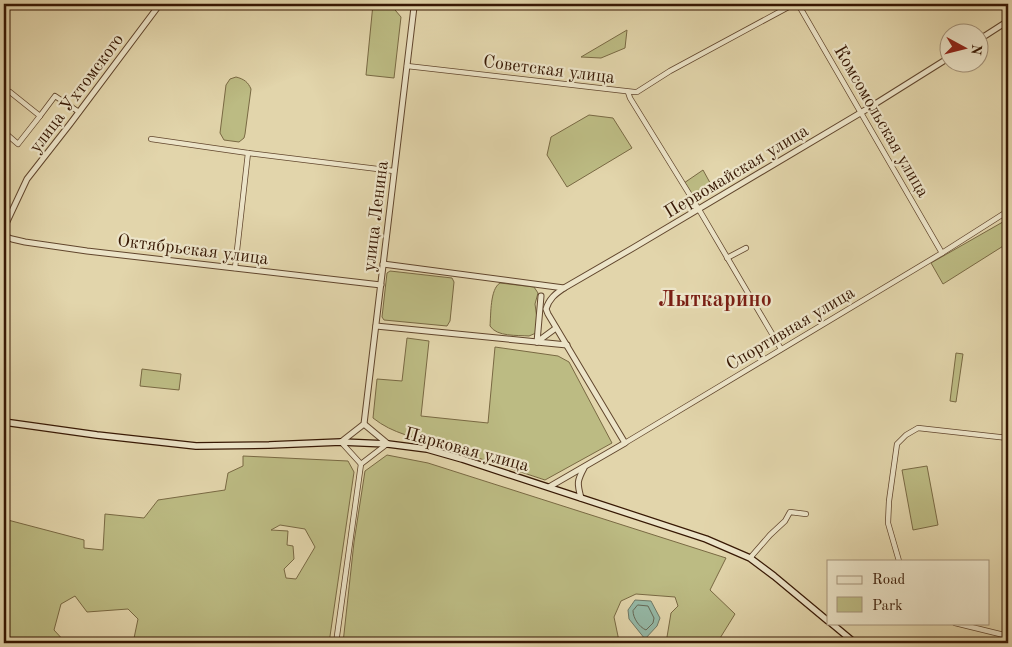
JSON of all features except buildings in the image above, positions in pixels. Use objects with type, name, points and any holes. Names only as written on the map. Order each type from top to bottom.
[{"type":"main road","name":"Парковая улица","points":[[4,422],[196,446],[342,442],[388,444],[427,449],[706,539],[750,558],[827,620]]},
{"type":"main road","name":"Парковая улица","points":[[831,624],[854,643]]},
{"type":"street","name":"улица Ухтомского","points":[[4,228],[28,180],[160,4]]},
{"type":"street","points":[[410,4],[414,10]]},
{"type":"street","name":"улица Ленина","points":[[364,424],[414,7],[416,4]]},
{"type":"street","points":[[628,92],[637,92],[670,71],[794,4]]},
{"type":"street","name":"Комсомольская улица","points":[[798,4],[942,252]]},
{"type":"street","points":[[990,33],[1008,21]]},
{"type":"street","name":"Первомайская улица","points":[[547,312],[549,301],[564,288],[862,112],[940,63]]},
{"type":"street","name":"Советская улица","points":[[407,66],[628,92],[781,349]]},
{"type":"street","points":[[10,92],[40,116]]},
{"type":"street","points":[[4,132],[18,144],[55,96],[80,112]]},
{"type":"street","points":[[151,139],[248,154],[394,171]]},
{"type":"street","points":[[236,268],[248,154]]},
{"type":"street","name":"Спортивная улица","points":[[549,487],[625,444],[1008,211]]},
{"type":"street","name":"Октябрьская улица","points":[[4,236],[43,244],[381,286]]},
{"type":"street","points":[[727,258],[746,248]]},
{"type":"street","points":[[383,264],[564,288]]},
{"type":"street","points":[[537,284],[547,312],[625,444]]},
{"type":"street","points":[[537,342],[541,296]]},
{"type":"street","points":[[376,326],[567,345]]},
{"type":"street","points":[[537,342],[556,328]]},
{"type":"street","points":[[336,643],[361,464],[388,444],[364,424],[342,442],[361,464]]},
{"type":"street","points":[[899,560],[888,523],[897,444],[906,435],[918,428],[1008,438]]},
{"type":"street","points":[[581,498],[578,480],[585,467]]},
{"type":"street","points":[[750,558],[790,512],[806,514]]},
{"type":"street","points":[[959,624],[1008,636]]},
{"type":"green space","points":[[373,4],[390,4],[401,17],[394,78],[366,75]]},
{"type":"green space","points":[[627,30],[625,48],[601,58],[581,57]]},
{"type":"green space","points":[[236,77],[249,84],[251,89],[245,134],[244,138],[239,142],[224,140],[220,133],[226,85],[230,79]]},
{"type":"green space","points":[[589,115],[613,118],[632,148],[567,187],[547,155],[551,137]]},
{"type":"green space","points":[[703,170],[714,190],[696,201],[684,183]]},
{"type":"green space","points":[[1008,219],[1008,243],[943,284],[931,263]]},
{"type":"green space","points":[[390,271],[452,278],[454,282],[450,321],[447,326],[384,320],[382,317],[387,273]]},
{"type":"green space","points":[[500,283],[534,287],[538,293],[535,304],[538,326],[536,333],[529,336],[508,335],[493,330],[490,326],[494,291]]},
{"type":"green space","points":[[407,338],[429,341],[421,416],[488,423],[495,347],[558,356],[569,362],[612,443],[545,480],[388,428],[373,418],[377,379],[402,381]]},
{"type":"green space","points":[[956,353],[963,354],[956,402],[950,401]]},
{"type":"green space","points":[[142,369],[181,374],[179,390],[140,386]]},
{"type":"green space","points":[[387,455],[428,463],[726,558],[710,590],[735,614],[717,643],[666,643],[671,613],[678,606],[675,597],[636,594],[621,601],[614,617],[619,641],[636,643],[343,643],[354,542],[365,471]]},
{"type":"green space","points":[[243,456],[348,461],[354,472],[329,643],[133,643],[138,619],[128,609],[87,612],[75,596],[61,604],[54,630],[66,643],[35,643],[17,639],[16,643],[4,643],[4,519],[84,540],[84,548],[103,550],[105,514],[144,518],[158,500],[225,490],[228,473],[243,466]],"holes":[[[280,525],[305,529],[315,547],[296,579],[286,578],[284,569],[294,559],[293,546],[287,545],[288,531],[271,530]]]},
{"type":"green space","points":[[927,466],[938,525],[913,530],[902,470]]},
{"type":"water","points":[[635,600],[651,601],[660,618],[657,626],[645,639],[629,619],[628,610]]},
{"type":"district","name":"Лыткарино","points":[[715,298]]}]
